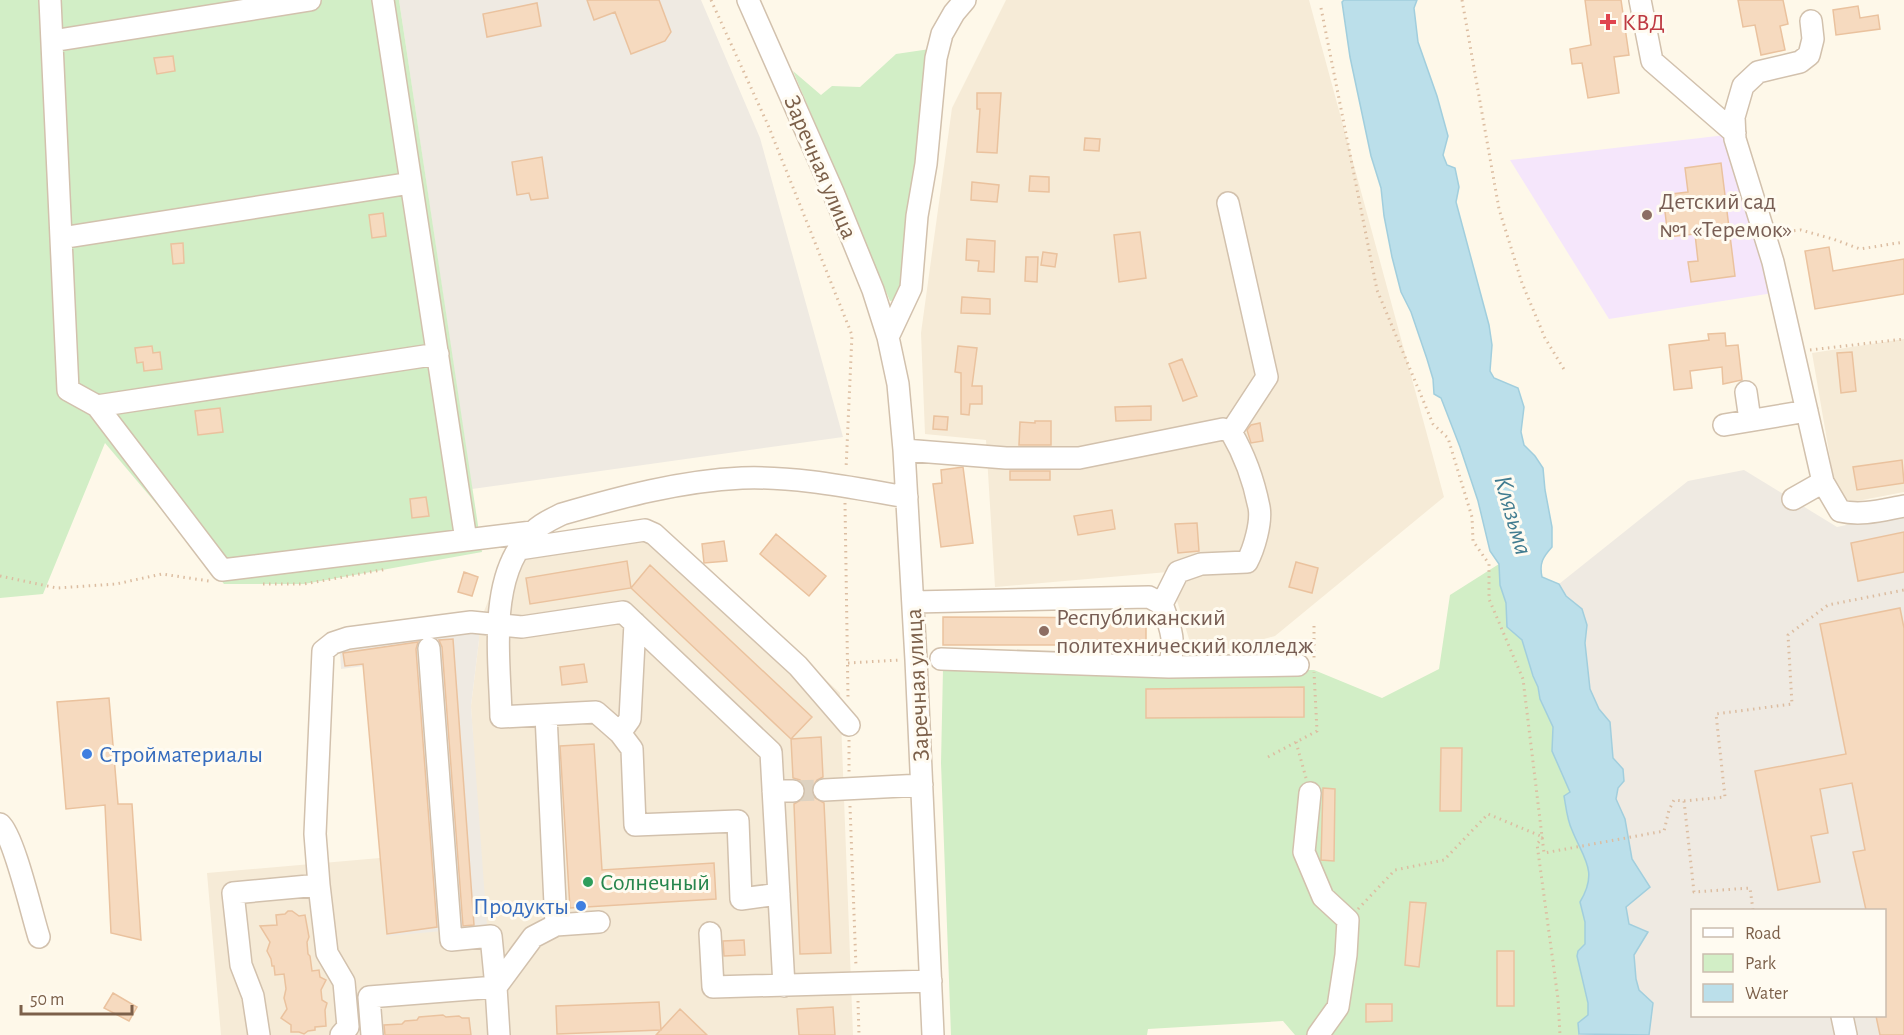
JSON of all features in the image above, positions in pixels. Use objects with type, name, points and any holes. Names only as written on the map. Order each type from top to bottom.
[{"type":"street","points":[[50,0],[68,390],[97,406],[222,570],[466,540],[526,540],[645,530],[654,534],[798,666],[849,725]]},
{"type":"street","points":[[52,40],[310,0]]},
{"type":"street","points":[[383,0],[466,540]]},
{"type":"street","name":"Заречная улица","points":[[748,0],[833,192],[873,290],[888,337],[898,384],[913,602],[933,1035]]},
{"type":"street","points":[[888,337],[911,288],[917,216],[926,164],[936,58],[942,34],[954,13],[965,0]]},
{"type":"street","points":[[1640,0],[1652,61],[1735,134]]},
{"type":"street","points":[[1811,21],[1813,39],[1809,55],[1800,62],[1758,72],[1743,86],[1734,117],[1735,134],[1766,234],[1771,270],[1795,352],[1823,483],[1840,511],[1853,514],[1904,506]]},
{"type":"street","points":[[61,238],[411,183]]},
{"type":"street","points":[[1228,203],[1267,377],[1232,432]]},
{"type":"street","points":[[97,406],[438,354]]},
{"type":"street","points":[[1746,392],[1750,420]]},
{"type":"street","points":[[1724,425],[1807,411]]},
{"type":"street","points":[[904,450],[1005,459],[1079,458],[1222,429],[1232,432],[1241,450],[1260,509],[1254,549],[1247,562],[1201,564],[1178,572],[1162,604]]},
{"type":"street","points":[[779,894],[741,899],[738,821],[635,825],[632,749],[620,733],[596,712],[501,717],[500,625],[504,580],[526,540],[562,514],[679,485],[724,479],[756,478],[845,487],[907,497]]},
{"type":"street","points":[[1793,499],[1823,483]]},
{"type":"street","points":[[913,602],[1149,597],[1162,604],[1170,626],[1173,648],[1169,667]]},
{"type":"street","points":[[341,1035],[348,1027],[344,982],[327,952],[315,834],[323,651],[333,642],[348,638],[471,622],[522,627],[623,612],[771,752],[783,791],[779,894],[784,986]]},
{"type":"street","points":[[620,733],[630,719],[635,623]]},
{"type":"street","points":[[429,648],[451,940],[490,936],[500,1035]]},
{"type":"street","points":[[941,659],[1169,667],[1298,665]]},
{"type":"street","points":[[546,715],[556,925]]},
{"type":"street","points":[[824,790],[922,785]]},
{"type":"street","points":[[1310,793],[1304,852],[1323,897],[1348,920],[1346,955],[1338,1007],[1318,1035]]},
{"type":"street","points":[[0,824],[5,829],[13,849],[39,937]]},
{"type":"street","points":[[259,1035],[253,996],[241,964],[233,893],[319,885]]},
{"type":"street","points":[[372,1035],[369,997],[496,987],[533,937],[556,925],[600,922]]},
{"type":"street","points":[[710,933],[713,987],[931,981]]},
{"type":"street","points":[[1842,1017],[1846,1035]]},
{"type":"path","points":[[711,0],[768,125],[852,335],[845,487]]},
{"type":"path","points":[[1462,0],[1499,209],[1522,283],[1545,338],[1565,370]]},
{"type":"path","points":[[1321,8],[1377,290],[1433,424],[1448,438],[1472,517],[1473,541],[1489,564],[1490,599],[1523,679],[1544,853],[1664,831],[1674,800],[1725,796],[1716,714],[1792,704],[1788,634],[1828,605],[1904,590]]},
{"type":"path","points":[[1766,234],[1801,230],[1860,249],[1904,242]]},
{"type":"path","points":[[1795,352],[1904,339]]},
{"type":"path","points":[[0,576],[57,588],[116,584],[162,574],[214,582]]},
{"type":"path","points":[[1268,757],[1317,731],[1314,626]]},
{"type":"path","points":[[848,663],[910,660]]},
{"type":"path","points":[[1296,742],[1310,793]]},
{"type":"path","points":[[1684,801],[1694,892],[1750,888],[1753,909]]},
{"type":"path","points":[[1348,920],[1395,870],[1444,860],[1488,814],[1543,837]]},
{"type":"path","points":[[1543,837],[1537,843],[1558,999],[1560,1035]]},
{"type":"path","points":[[857,984],[859,1035]]},
{"type":"shaded area","points":[[399,0],[701,0],[760,138],[843,437],[472,489]]},
{"type":"shaded area","points":[[1006,0],[1309,0],[1444,497],[1275,636],[1195,658],[1168,572],[995,587],[986,440],[925,434],[921,333],[952,108]]},
{"type":"shaded area","name":"Детский сад №1 «Теремок»","points":[[1726,135],[1773,293],[1609,319],[1510,160]]},
{"type":"shaded area","points":[[1904,339],[1904,492],[1847,503],[1834,481],[1812,353]]},
{"type":"shaded area","points":[[1744,470],[1837,527],[1904,513],[1904,1035],[1649,1035],[1653,1004],[1639,990],[1626,907],[1649,886],[1632,859],[1616,799],[1617,788],[1610,743],[1610,722],[1599,709],[1590,689],[1585,643],[1587,625],[1582,609],[1566,596],[1559,584],[1688,481]]},
{"type":"shaded area","name":"Солнечный","points":[[657,523],[840,693],[853,1035],[221,1035],[207,873],[380,858],[387,936],[475,773],[471,706],[479,624],[512,541]]},
{"type":"shaded area","points":[[479,624],[471,706],[487,927],[387,936],[364,666],[341,669],[340,652]]},
{"type":"green space","points":[[0,0],[399,0],[482,552],[304,584],[224,584],[105,443],[43,594],[0,598]]},
{"type":"green space","points":[[930,49],[905,288],[898,300],[890,301],[793,71],[821,95],[832,86],[860,87],[896,54]]},
{"type":"green space","points":[[1499,564],[1500,585],[1506,603],[1507,627],[1522,640],[1540,699],[1553,727],[1552,738],[1570,792],[1564,797],[1568,818],[1585,857],[1589,873],[1580,902],[1585,922],[1585,944],[1578,951],[1577,956],[1588,1004],[1588,1015],[1578,1023],[1579,1035],[1295,1035],[1283,1021],[1148,1029],[1147,1035],[951,1035],[941,763],[943,669],[1314,670],[1382,698],[1439,669],[1450,595]]},
{"type":"water","name":"Клязьма","points":[[1344,0],[1417,0],[1414,8],[1418,42],[1448,136],[1443,155],[1447,165],[1455,168],[1459,187],[1456,202],[1489,325],[1492,345],[1490,371],[1494,378],[1518,388],[1524,407],[1521,432],[1524,445],[1543,468],[1552,527],[1552,547],[1543,560],[1542,577],[1559,584],[1566,596],[1582,609],[1587,625],[1585,643],[1590,689],[1599,709],[1610,722],[1613,758],[1623,769],[1624,781],[1618,788],[1616,799],[1625,819],[1632,859],[1650,887],[1626,907],[1629,924],[1648,932],[1634,955],[1639,990],[1653,1003],[1649,1035],[1579,1034],[1578,1023],[1588,1015],[1588,1003],[1577,956],[1578,951],[1585,944],[1585,922],[1580,902],[1586,891],[1589,873],[1568,818],[1564,796],[1570,792],[1552,751],[1553,727],[1540,699],[1522,640],[1507,627],[1506,603],[1500,585],[1499,564],[1490,551],[1478,501],[1460,447],[1441,398],[1434,394],[1433,379],[1427,359],[1411,312],[1401,292],[1384,216],[1381,188],[1371,156],[1350,57],[1342,2]]},
{"type":"building","points":[[587,0],[659,0],[671,32],[665,41],[631,54],[615,12],[594,20]]},
{"type":"building","points":[[1585,0],[1621,0],[1629,55],[1614,57],[1619,93],[1588,98],[1582,63],[1572,64],[1570,49],[1591,45]]},
{"type":"building","points":[[1738,0],[1783,0],[1788,24],[1780,26],[1785,50],[1761,55],[1755,25],[1743,27]]},
{"type":"building","points":[[537,3],[541,26],[487,37],[483,14]]},
{"type":"building","points":[[1858,6],[1860,18],[1878,15],[1880,29],[1836,35],[1833,10]]},
{"type":"building","points":[[173,56],[175,71],[157,74],[154,58]]},
{"type":"building","points":[[977,93],[1001,93],[997,153],[977,152],[980,109],[977,109]]},
{"type":"building","points":[[1085,138],[1100,139],[1099,151],[1084,150]]},
{"type":"building","points":[[542,157],[548,198],[531,200],[529,193],[517,195],[512,162]]},
{"type":"building","points":[[1721,163],[1735,276],[1691,282],[1688,262],[1698,261],[1695,234],[1668,237],[1663,195],[1688,192],[1685,168]]},
{"type":"building","points":[[1030,176],[1049,177],[1049,192],[1029,191]]},
{"type":"building","points":[[972,182],[999,185],[997,202],[971,200]]},
{"type":"building","points":[[383,213],[386,236],[372,238],[369,215]]},
{"type":"building","points":[[1140,232],[1146,278],[1119,282],[1114,235]]},
{"type":"building","points":[[967,239],[995,241],[994,272],[978,271],[979,261],[966,260]]},
{"type":"building","points":[[183,243],[184,263],[173,264],[171,244]]},
{"type":"building","points":[[1829,247],[1833,271],[1904,259],[1904,294],[1815,309],[1805,251]]},
{"type":"building","points":[[1043,252],[1057,254],[1055,267],[1041,265]]},
{"type":"building","points":[[1026,257],[1038,257],[1037,282],[1025,281]]},
{"type":"building","points":[[962,297],[990,299],[990,314],[961,313]]},
{"type":"building","points":[[1725,333],[1726,346],[1738,345],[1742,380],[1723,384],[1722,367],[1690,371],[1692,388],[1674,390],[1669,345],[1709,340],[1708,334]]},
{"type":"building","points":[[152,346],[153,353],[160,352],[162,369],[144,371],[143,362],[137,363],[135,348]]},
{"type":"building","points":[[958,346],[977,348],[972,386],[982,386],[982,404],[970,404],[969,415],[961,414],[961,373],[955,372]]},
{"type":"building","points":[[1852,352],[1856,391],[1841,393],[1837,353]]},
{"type":"building","points":[[1182,359],[1197,396],[1183,401],[1169,364]]},
{"type":"building","points":[[1151,406],[1151,420],[1116,421],[1115,407]]},
{"type":"building","points":[[220,408],[223,432],[198,435],[195,411]]},
{"type":"building","points":[[934,416],[948,417],[947,430],[933,429]]},
{"type":"building","points":[[1035,421],[1051,421],[1051,445],[1019,445],[1020,422],[1035,423]]},
{"type":"building","points":[[1260,423],[1263,441],[1251,443],[1247,430],[1251,425]]},
{"type":"building","points":[[1902,460],[1904,483],[1857,490],[1853,467]]},
{"type":"building","points":[[963,467],[973,543],[941,547],[933,484],[942,483],[941,470]]},
{"type":"building","points":[[1010,471],[1050,471],[1050,480],[1010,480]]},
{"type":"building","points":[[426,497],[429,516],[412,518],[410,499]]},
{"type":"building","points":[[1112,510],[1115,529],[1078,535],[1074,516]]},
{"type":"building","points":[[1197,523],[1199,551],[1178,553],[1175,524]]},
{"type":"building","points":[[1904,532],[1904,572],[1858,581],[1851,543]]},
{"type":"building","points":[[776,534],[826,576],[809,596],[760,554]]},
{"type":"building","points":[[724,541],[727,561],[704,563],[702,544]]},
{"type":"building","points":[[627,561],[631,588],[530,604],[526,578]]},
{"type":"building","points":[[1296,562],[1318,568],[1312,593],[1289,587]]},
{"type":"building","points":[[650,565],[812,717],[791,739],[631,588]]},
{"type":"building","points":[[464,572],[478,577],[472,596],[458,592]]},
{"type":"building","points":[[1900,608],[1904,628],[1904,1035],[1880,1035],[1876,1017],[1886,1017],[1886,909],[1866,909],[1853,852],[1865,850],[1852,783],[1820,789],[1828,833],[1811,836],[1820,882],[1778,890],[1755,771],[1846,754],[1820,624]]},
{"type":"building","name":"Республиканский политехнический колледж","points":[[943,617],[1146,618],[1146,645],[943,645]]},
{"type":"building","points":[[453,639],[474,925],[463,926],[442,647],[439,640]]},
{"type":"building","points":[[418,642],[416,649],[437,927],[387,934],[363,664],[345,666],[343,653]]},
{"type":"building","points":[[584,664],[587,682],[562,685],[560,667]]},
{"type":"building","points":[[1304,687],[1304,717],[1146,718],[1146,689]]},
{"type":"building","points":[[109,698],[118,804],[132,804],[141,940],[111,933],[105,805],[66,809],[57,702]]},
{"type":"building","points":[[821,737],[823,777],[817,780],[811,790],[814,797],[824,803],[831,953],[800,954],[794,804],[804,798],[806,790],[800,780],[793,778],[791,739]]},
{"type":"building","points":[[594,744],[602,870],[714,863],[716,899],[570,908],[560,746]]},
{"type":"building","points":[[1441,748],[1462,748],[1461,811],[1440,811]]},
{"type":"building","points":[[1323,788],[1335,789],[1334,861],[1321,860]]},
{"type":"building","points":[[1410,902],[1426,903],[1419,967],[1405,965]]},
{"type":"building","points":[[288,911],[299,916],[305,915],[309,937],[308,954],[312,971],[319,970],[320,977],[326,980],[321,990],[322,1000],[327,1003],[326,1026],[315,1027],[315,1030],[304,1034],[291,1032],[291,1025],[281,1018],[287,1009],[284,998],[286,989],[284,974],[275,975],[274,966],[272,966],[267,951],[270,942],[260,926],[277,925],[276,915],[285,914]]},
{"type":"building","points":[[744,940],[745,955],[724,956],[723,941]]},
{"type":"building","points":[[1497,951],[1514,951],[1514,1006],[1497,1006]]},
{"type":"building","points":[[113,993],[137,1007],[129,1021],[104,1008]]},
{"type":"building","points":[[659,1002],[661,1030],[557,1034],[556,1006]]},
{"type":"building","points":[[1366,1004],[1392,1004],[1392,1021],[1366,1022]]},
{"type":"building","points":[[833,1007],[835,1035],[799,1035],[797,1009]]},
{"type":"building","points":[[680,1009],[707,1035],[656,1035]]},
{"type":"building","points":[[443,1015],[469,1018],[471,1035],[385,1035],[384,1025],[402,1024],[405,1021],[417,1020],[419,1017]]},
{"type":"tunnel","points":[[793,791],[824,790]]},
{"type":"place","name":"КВД","points":[[1608,22]]},
{"type":"place","name":"Детский сад №1 «Теремок»","points":[[1647,215]]},
{"type":"place","name":"Республиканский политехнический колледж","points":[[1044,631]]},
{"type":"place","name":"Стройматериалы","points":[[87,754]]},
{"type":"place","name":"Солнечный","points":[[588,882]]},
{"type":"place","name":"Продукты","points":[[581,906]]}]
